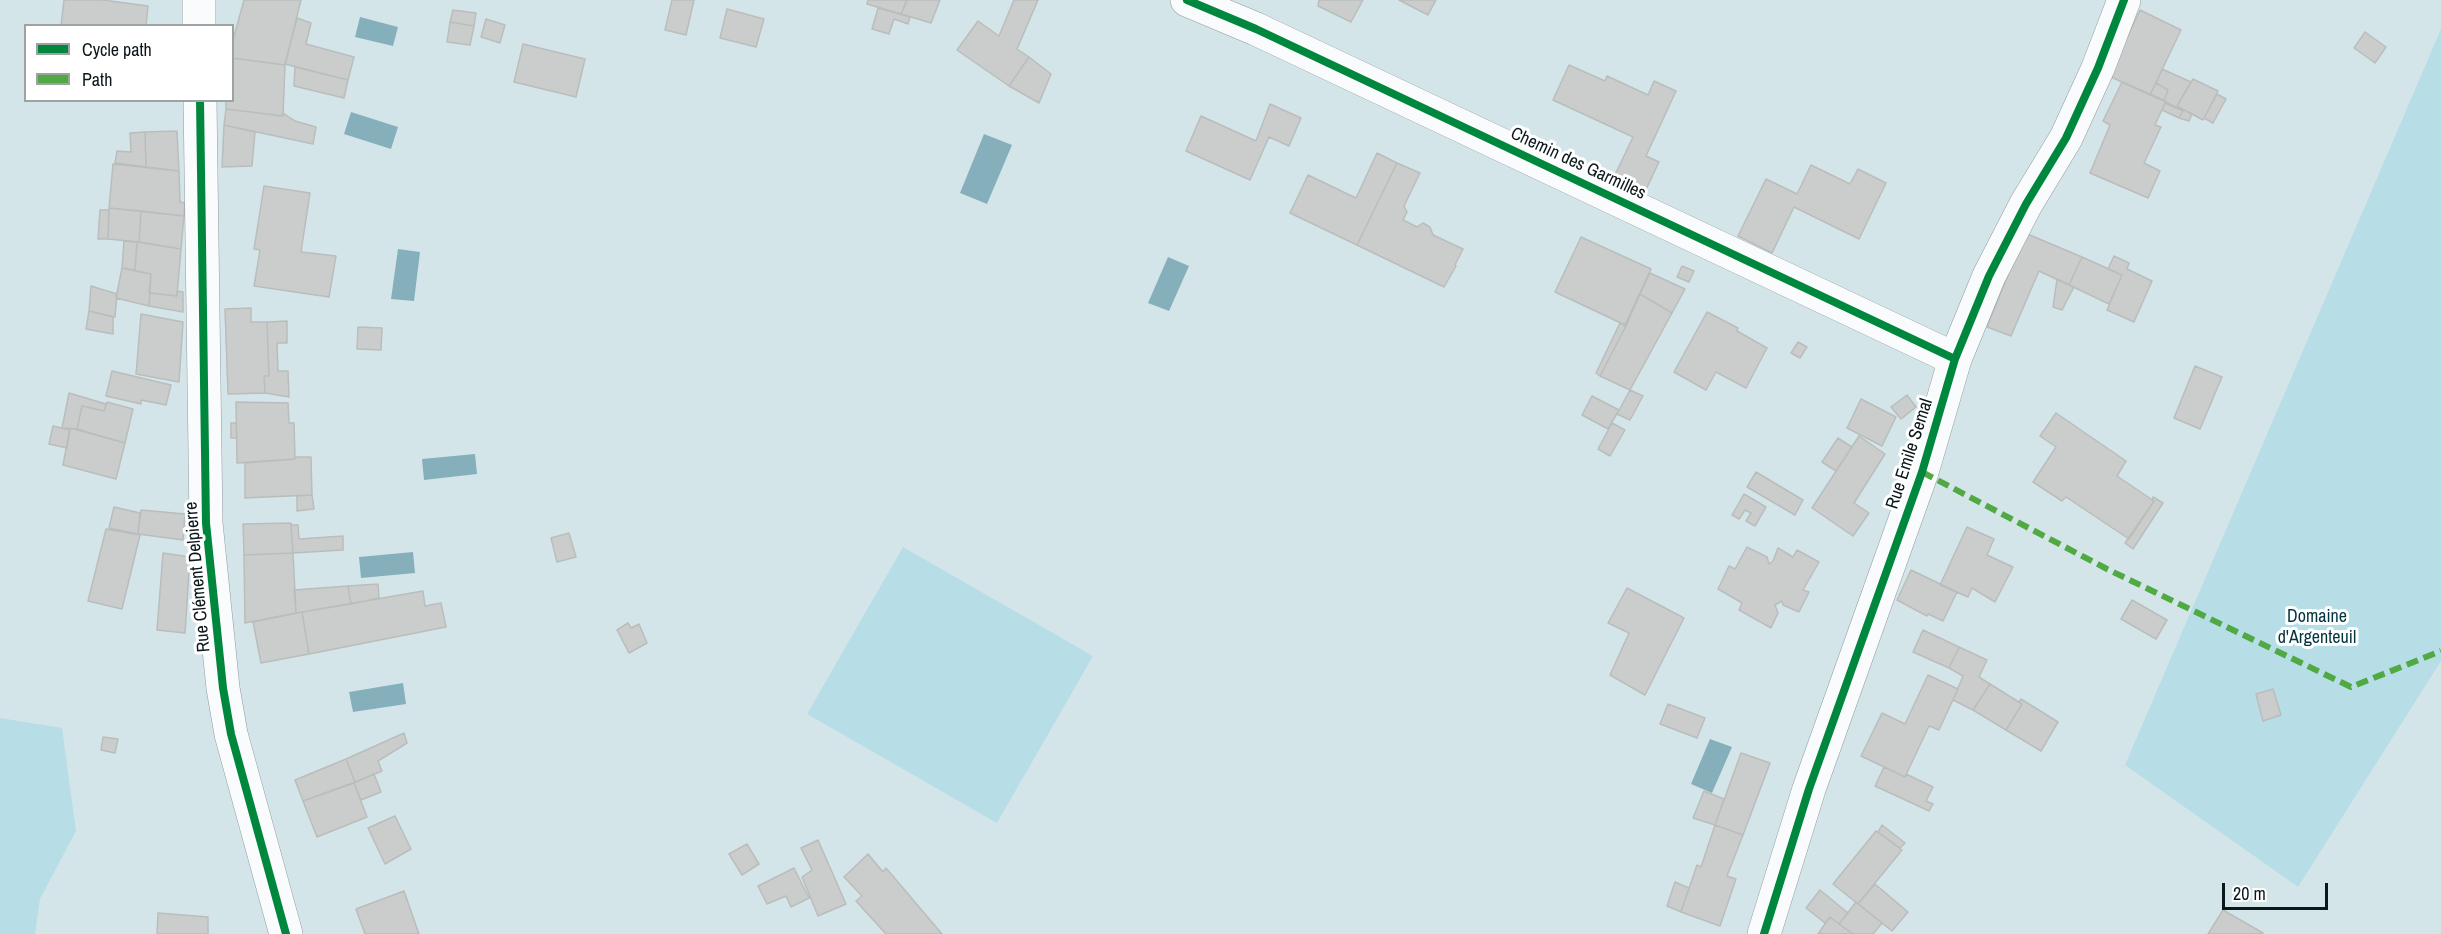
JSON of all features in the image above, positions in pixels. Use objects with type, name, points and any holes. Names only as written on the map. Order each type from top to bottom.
[{"type":"street","points":[[199,0],[199,24]]},
{"type":"street","name":"Chemin des Garmilles","points":[[1187,0],[1256,28],[1955,359]]},
{"type":"street","name":"Rue Emile Semal","points":[[1764,934],[1809,789],[1922,472],[1955,359],[1989,276],[2026,204],[2066,138],[2098,68],[2124,0]]},
{"type":"street","name":"Rue Clément Delpierre","points":[[200,102],[208,547],[223,688],[231,734],[286,934]]},
{"type":"green space","name":"Domaine d'Argenteuil","points":[[2441,29],[2441,661],[2298,887],[2125,765]]},
{"type":"green space","points":[[903,547],[1093,656],[997,823],[807,714]]},
{"type":"green space","points":[[0,718],[62,728],[76,831],[40,899],[35,934],[0,934]]},
{"type":"shaded area","points":[[360,17],[398,27],[393,46],[355,37]]},
{"type":"shaded area","points":[[351,112],[398,127],[391,149],[344,134]]},
{"type":"shaded area","points":[[984,134],[1012,145],[987,204],[960,193]]},
{"type":"shaded area","points":[[398,249],[420,252],[414,301],[391,299]]},
{"type":"shaded area","points":[[1168,257],[1189,266],[1169,311],[1148,303]]},
{"type":"shaded area","points":[[475,454],[477,474],[424,480],[422,459]]},
{"type":"shaded area","points":[[413,552],[415,573],[361,578],[359,557]]},
{"type":"shaded area","points":[[403,683],[406,704],[353,712],[349,692]]},
{"type":"shaded area","points":[[1710,739],[1732,747],[1712,793],[1691,784]]},
{"type":"building","points":[[64,0],[103,0],[148,6],[146,24],[61,24]]},
{"type":"building","points":[[244,0],[301,0],[285,65],[234,58],[234,37]]},
{"type":"building","points":[[672,0],[694,0],[686,35],[665,30]]},
{"type":"building","points":[[868,0],[907,1],[901,14],[867,4]]},
{"type":"building","points":[[907,0],[940,0],[931,23],[901,14]]},
{"type":"building","points":[[1014,0],[1038,0],[1017,49],[1029,57],[1009,86],[957,50],[978,21],[999,36]]},
{"type":"building","points":[[1319,0],[1363,0],[1351,22],[1318,6]]},
{"type":"building","points":[[1399,0],[1436,0],[1428,15]]},
{"type":"building","points":[[878,8],[910,17],[908,24],[894,19],[889,34],[872,29]]},
{"type":"building","points":[[727,9],[764,19],[756,47],[720,38]]},
{"type":"building","points":[[453,10],[476,13],[474,26],[450,22]]},
{"type":"building","points":[[2140,10],[2181,30],[2150,95],[2109,76]]},
{"type":"building","points":[[297,18],[311,23],[306,44],[354,57],[348,80],[285,64]]},
{"type":"building","points":[[486,19],[505,25],[500,43],[481,37]]},
{"type":"building","points":[[450,22],[474,26],[470,45],[447,42]]},
{"type":"building","points":[[2365,32],[2386,47],[2375,63],[2354,48]]},
{"type":"building","points":[[523,44],[585,59],[576,97],[514,82]]},
{"type":"building","points":[[1029,57],[1051,74],[1039,103],[1009,86]]},
{"type":"building","points":[[234,58],[285,65],[283,116],[226,109],[226,102],[234,102]]},
{"type":"building","points":[[1569,65],[1605,81],[1607,76],[1648,95],[1654,81],[1676,91],[1646,156],[1659,162],[1644,194],[1613,179],[1633,137],[1553,100]]},
{"type":"building","points":[[295,67],[348,80],[344,98],[294,86]]},
{"type":"building","points":[[2162,69],[2191,82],[2177,106],[2192,114],[2189,121],[2179,118],[2183,111],[2164,101],[2168,90],[2156,83]]},
{"type":"building","points":[[2193,79],[2218,91],[2203,120],[2177,106]]},
{"type":"building","points":[[2122,82],[2166,101],[2155,125],[2161,127],[2144,163],[2160,171],[2148,198],[2090,173],[2110,125],[2103,121]]},
{"type":"building","points":[[2156,83],[2168,90],[2164,101],[2150,95]]},
{"type":"building","points":[[2217,94],[2226,99],[2213,123],[2204,118]]},
{"type":"building","points":[[2165,103],[2183,111],[2179,118],[2162,110]]},
{"type":"building","points":[[1270,104],[1301,118],[1289,146],[1269,137],[1250,180],[1186,151],[1201,116],[1256,141]]},
{"type":"building","points":[[226,109],[283,116],[283,113],[295,121],[316,127],[313,144],[224,125]]},
{"type":"building","points":[[224,125],[255,132],[252,166],[222,167]]},
{"type":"building","points":[[177,131],[179,171],[146,167],[145,132]]},
{"type":"building","points":[[145,132],[146,167],[115,163],[117,151],[131,152],[130,133]]},
{"type":"building","points":[[1377,153],[1397,163],[1357,245],[1290,213],[1308,175],[1356,198]]},
{"type":"building","points":[[1397,163],[1420,173],[1404,206],[1407,212],[1403,220],[1417,227],[1423,223],[1430,227],[1433,235],[1463,249],[1444,287],[1357,245]]},
{"type":"building","points":[[113,164],[179,171],[180,202],[185,203],[184,216],[109,208]]},
{"type":"building","points":[[1811,165],[1850,184],[1858,169],[1886,183],[1859,239],[1794,207],[1772,253],[1738,236],[1766,179],[1797,194]]},
{"type":"building","points":[[264,186],[310,193],[301,252],[336,256],[329,297],[254,286],[260,250],[254,249]]},
{"type":"building","points":[[109,208],[141,211],[139,242],[108,239]]},
{"type":"building","points":[[100,210],[109,210],[108,239],[98,239]]},
{"type":"building","points":[[141,211],[184,216],[181,249],[139,242]]},
{"type":"building","points":[[2025,233],[2082,257],[2069,285],[2039,271],[2011,336],[1987,327]]},
{"type":"building","points":[[1581,237],[1651,269],[1625,325],[1555,292]]},
{"type":"building","points":[[124,241],[137,242],[135,270],[122,268]]},
{"type":"building","points":[[137,242],[181,249],[177,296],[149,293],[151,274],[135,271]]},
{"type":"building","points":[[2114,256],[2129,263],[2127,269],[2152,281],[2134,322],[2107,310],[2122,275],[2108,269]]},
{"type":"building","points":[[2082,257],[2122,275],[2109,304],[2069,285]]},
{"type":"building","points":[[1682,266],[1694,271],[1689,282],[1677,277]]},
{"type":"building","points":[[122,268],[151,274],[149,306],[116,298]]},
{"type":"building","points":[[1650,273],[1685,289],[1672,313],[1640,294]]},
{"type":"building","points":[[2057,279],[2074,287],[2062,310],[2053,307]]},
{"type":"building","points":[[91,286],[117,294],[115,317],[89,311]]},
{"type":"building","points":[[177,291],[183,292],[183,312],[149,306],[150,293],[177,296]]},
{"type":"building","points":[[1640,294],[1672,313],[1630,390],[1600,376]]},
{"type":"building","points":[[251,308],[251,322],[267,322],[269,376],[264,376],[265,393],[228,394],[225,309]]},
{"type":"building","points":[[89,311],[113,317],[113,334],[86,329]]},
{"type":"building","points":[[1707,312],[1738,328],[1737,331],[1767,348],[1746,388],[1716,372],[1706,390],[1674,372]]},
{"type":"building","points":[[141,314],[183,322],[179,382],[136,374]]},
{"type":"building","points":[[287,321],[287,343],[277,343],[278,371],[288,371],[289,397],[265,393],[264,376],[269,376],[267,322]]},
{"type":"building","points":[[1620,323],[1626,326],[1600,376],[1596,373]]},
{"type":"building","points":[[358,327],[382,328],[381,350],[357,349]]},
{"type":"building","points":[[1798,342],[1807,347],[1800,358],[1791,353]]},
{"type":"building","points":[[2195,366],[2222,377],[2200,429],[2174,418]]},
{"type":"building","points":[[112,371],[171,385],[166,405],[141,400],[141,404],[106,396]]},
{"type":"building","points":[[1630,390],[1643,396],[1630,420],[1617,414]]},
{"type":"building","points":[[69,393],[106,404],[104,411],[82,406],[77,429],[62,428]]},
{"type":"building","points":[[1907,395],[1916,407],[1901,419],[1891,407]]},
{"type":"building","points":[[1592,396],[1619,410],[1608,429],[1582,415]]},
{"type":"building","points":[[1861,399],[1896,417],[1882,446],[1847,428]]},
{"type":"building","points":[[107,402],[133,409],[125,443],[77,429],[82,406],[104,411]]},
{"type":"building","points":[[236,402],[288,403],[289,423],[294,423],[295,459],[237,463]]},
{"type":"building","points":[[2056,413],[2126,461],[2117,476],[2154,501],[2129,539],[2066,497],[2062,501],[2033,482],[2056,447],[2040,436]]},
{"type":"building","points":[[231,423],[236,423],[237,438],[231,438]]},
{"type":"building","points":[[1612,423],[1625,430],[1610,456],[1598,449]]},
{"type":"building","points":[[53,426],[70,430],[67,448],[49,444]]},
{"type":"building","points":[[70,428],[125,443],[116,479],[63,465]]},
{"type":"building","points":[[1859,436],[1885,454],[1854,503],[1869,513],[1853,536],[1812,508]]},
{"type":"building","points":[[1838,438],[1852,447],[1836,471],[1822,462]]},
{"type":"building","points":[[295,457],[311,457],[312,495],[245,498],[245,463],[295,459]]},
{"type":"building","points":[[1756,472],[1803,500],[1795,515],[1747,487]]},
{"type":"building","points":[[1744,494],[1766,507],[1755,526],[1746,521],[1751,513],[1745,510],[1739,519],[1732,515]]},
{"type":"building","points":[[312,495],[314,509],[297,511],[297,496]]},
{"type":"building","points":[[2153,497],[2163,503],[2133,549],[2125,543],[2154,501]]},
{"type":"building","points":[[114,507],[140,513],[138,534],[109,528]]},
{"type":"building","points":[[141,510],[185,514],[183,540],[138,534]]},
{"type":"building","points":[[291,523],[293,553],[244,555],[243,524]]},
{"type":"building","points":[[291,525],[298,525],[299,539],[343,536],[343,550],[293,553]]},
{"type":"building","points":[[1967,527],[1994,539],[1987,555],[2013,567],[1995,602],[1972,588],[1968,597],[1940,585]]},
{"type":"building","points":[[106,529],[140,535],[122,609],[88,601]]},
{"type":"building","points":[[569,533],[576,557],[557,562],[551,538]]},
{"type":"building","points":[[1747,547],[1767,557],[1769,564],[1773,561],[1778,548],[1793,557],[1797,550],[1819,562],[1803,590],[1809,592],[1799,612],[1783,605],[1782,601],[1775,605],[1778,613],[1771,628],[1739,610],[1742,603],[1718,589],[1729,566],[1735,569]]},
{"type":"building","points":[[163,553],[190,557],[185,633],[157,630]]},
{"type":"building","points":[[293,553],[296,613],[245,623],[244,555]]},
{"type":"building","points":[[1911,570],[1957,592],[1943,621],[1928,614],[1927,616],[1897,600]]},
{"type":"building","points":[[378,584],[379,598],[351,604],[348,586]]},
{"type":"building","points":[[348,586],[351,604],[296,613],[294,590]]},
{"type":"building","points":[[1627,588],[1684,618],[1645,695],[1610,675],[1629,633],[1608,623]]},
{"type":"building","points":[[423,591],[425,606],[441,603],[446,627],[309,654],[302,612]]},
{"type":"building","points":[[2132,600],[2167,620],[2156,639],[2121,619]]},
{"type":"building","points":[[302,612],[309,654],[261,663],[253,622]]},
{"type":"building","points":[[628,623],[631,628],[639,624],[647,643],[629,653],[617,630]]},
{"type":"building","points":[[1923,630],[1959,647],[1949,668],[1913,652]]},
{"type":"building","points":[[1959,647],[1987,660],[1979,677],[1990,684],[1973,710],[1953,700],[1963,676],[1949,668]]},
{"type":"building","points":[[1928,675],[1958,689],[1939,730],[1929,726],[1905,777],[1861,756],[1882,713],[1905,724]]},
{"type":"building","points":[[1990,684],[2022,704],[2006,730],[1973,710]]},
{"type":"building","points":[[2273,689],[2281,715],[2263,721],[2256,694]]},
{"type":"building","points":[[2021,699],[2058,722],[2041,751],[2006,730],[2022,704],[2019,702]]},
{"type":"building","points":[[1668,704],[1705,718],[1697,738],[1660,724]]},
{"type":"building","points":[[404,733],[407,743],[378,761],[382,771],[355,782],[346,759]]},
{"type":"building","points":[[103,737],[118,739],[115,753],[101,750]]},
{"type":"building","points":[[1741,753],[1770,763],[1743,835],[1715,825]]},
{"type":"building","points":[[346,759],[355,782],[303,801],[295,780]]},
{"type":"building","points":[[1884,767],[1905,777],[1906,774],[1933,787],[1926,801],[1933,804],[1929,811],[1875,786]]},
{"type":"building","points":[[374,774],[381,792],[361,800],[354,783]]},
{"type":"building","points":[[354,783],[367,817],[317,837],[303,801]]},
{"type":"building","points":[[1704,791],[1724,799],[1715,825],[1693,818]]},
{"type":"building","points":[[395,816],[411,849],[385,864],[368,828]]},
{"type":"building","points":[[1715,825],[1743,835],[1727,876],[1736,879],[1720,926],[1681,912],[1697,865],[1701,867]]},
{"type":"building","points":[[1882,825],[1905,843],[1900,848],[1878,832]]},
{"type":"building","points":[[1876,831],[1902,850],[1858,904],[1833,884]]},
{"type":"building","points":[[818,840],[846,904],[818,916],[802,877],[812,870],[801,848]]},
{"type":"building","points":[[747,844],[759,864],[742,875],[729,854]]},
{"type":"building","points":[[868,854],[883,872],[886,868],[942,934],[886,934],[856,901],[862,896],[844,877]]},
{"type":"building","points":[[794,868],[809,898],[791,907],[786,896],[767,904],[758,886]]},
{"type":"building","points":[[1675,882],[1689,888],[1681,912],[1667,906]]},
{"type":"building","points":[[1875,884],[1908,912],[1892,931],[1858,904]]},
{"type":"building","points":[[1820,890],[1848,913],[1839,924],[1830,917],[1825,923],[1806,908]]},
{"type":"building","points":[[404,891],[419,934],[365,934],[356,909]]},
{"type":"building","points":[[1856,902],[1882,923],[1873,934],[1853,934],[1839,924]]},
{"type":"building","points":[[2223,910],[2263,933],[2208,934]]},
{"type":"building","points":[[158,913],[208,917],[208,934],[157,934]]},
{"type":"building","points":[[1830,917],[1839,924],[1853,934],[1818,934]]},
{"type":"marked path","points":[[1922,472],[2107,569],[2351,687],[2441,651]]},
{"type":"cycle path","points":[[1187,0],[1256,29],[1955,359]]},
{"type":"cycle path","points":[[1764,934],[1809,789],[1922,472],[1955,359],[1989,276],[2026,204],[2066,138],[2098,68],[2124,0]]},
{"type":"cycle path","points":[[200,102],[206,523],[223,688],[231,734],[286,934]]}]
